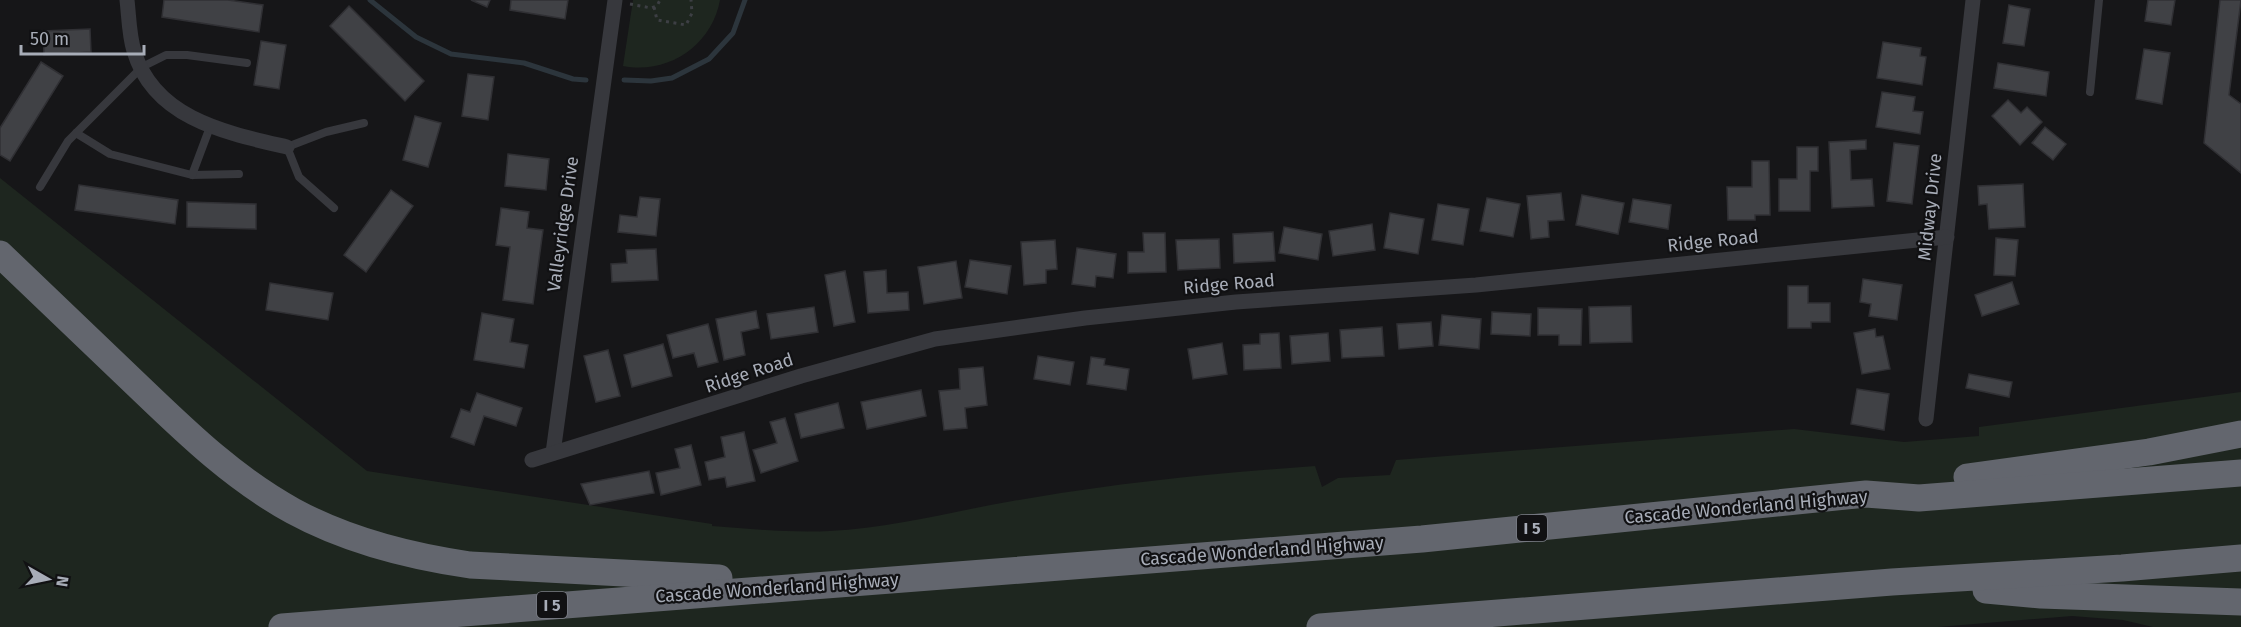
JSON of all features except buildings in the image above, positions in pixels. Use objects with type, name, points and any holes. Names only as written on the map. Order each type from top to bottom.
[{"type":"highway","points":[[0,254],[204,448],[229,469],[261,493],[293,511],[346,535],[432,560],[470,565],[822,584]]},
{"type":"highway","points":[[1866,494],[1900,485],[2127,455],[2241,434]]},
{"type":"highway","name":"Cascade Wonderland Highway","points":[[282,627],[1422,539],[1866,494],[1919,498],[2241,473]]},
{"type":"highway","points":[[1320,627],[1892,582],[2122,568],[2241,558]]},
{"type":"highway","points":[[1892,582],[2041,595],[2241,602]]},
{"type":"street","points":[[128,0],[134,52],[157,90],[168,101],[210,127],[286,147]]},
{"type":"street","name":"Valleyridge Drive","points":[[553,453],[615,0]]},
{"type":"street","name":"Midway Drive","points":[[1926,418],[1973,0]]},
{"type":"street","name":"Ridge Road","points":[[532,460],[801,376],[945,338],[1085,318],[1236,302],[1476,285],[1947,237]]},
{"type":"lane","points":[[2090,92],[2099,0]]},
{"type":"lane","points":[[40,187],[68,141],[142,68],[166,55],[187,55],[247,63]]},
{"type":"lane","points":[[334,208],[299,177],[286,147],[326,132],[364,123]]},
{"type":"lane","points":[[192,175],[210,127]]},
{"type":"lane","points":[[76,133],[110,154],[192,175],[239,174]]},
{"type":"path","points":[[654,7],[660,0]]},
{"type":"path","points":[[654,7],[657,20],[686,25],[692,13],[691,0]]},
{"type":"path","points":[[630,4],[654,7]]},
{"type":"shaded area","points":[[633,0],[720,0],[708,31],[698,43],[671,61],[640,68],[623,66]]},
{"type":"shaded area","points":[[0,178],[367,471],[712,524],[712,526],[801,531],[855,529],[1066,492],[1173,479],[1315,466],[1322,487],[1338,478],[1390,475],[1396,460],[1794,429],[1904,442],[1979,436],[1979,427],[2241,392],[2241,627],[2153,627],[2123,620],[2072,616],[1938,627],[0,627]]},
{"type":"waterway","points":[[370,0],[416,37],[451,54],[524,63],[573,79],[586,80]]},
{"type":"waterway","points":[[624,80],[651,81],[672,78],[709,59],[733,33],[745,0]]}]
